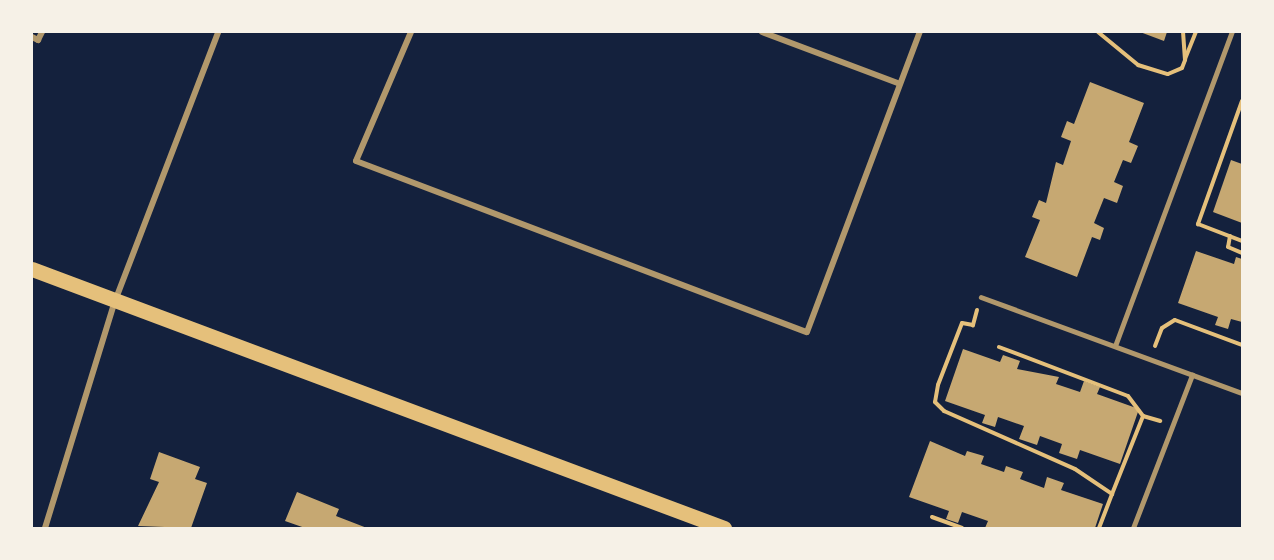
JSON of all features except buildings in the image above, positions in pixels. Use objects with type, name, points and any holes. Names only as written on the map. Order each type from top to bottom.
[{"type":"main road","points":[[32,270],[724,528]]},
{"type":"street","points":[[35,38],[42,32]]},
{"type":"street","points":[[45,528],[115,301],[218,32]]},
{"type":"street","points":[[411,32],[356,161],[807,332],[920,32]]},
{"type":"street","points":[[762,32],[900,84]]},
{"type":"lane","points":[[1115,346],[1232,32]]},
{"type":"lane","points":[[981,297],[1242,393]]},
{"type":"lane","points":[[1133,528],[1192,375]]},
{"type":"path","points":[[1098,32],[1138,65],[1168,74],[1182,68],[1196,32]]},
{"type":"path","points":[[1183,32],[1185,60]]},
{"type":"path","points":[[1242,101],[1197,224],[1242,241]]},
{"type":"path","points":[[1230,236],[1228,247],[1242,253]]},
{"type":"path","points":[[981,297],[973,325],[962,323],[935,402],[974,428],[1075,469],[1112,494]]},
{"type":"path","points":[[1150,359],[1162,328],[1175,320],[1242,345]]},
{"type":"path","points":[[999,347],[1128,396],[1143,416],[1172,425]]},
{"type":"path","points":[[1099,528],[1143,416]]},
{"type":"path","points":[[932,516],[962,528]]}]
